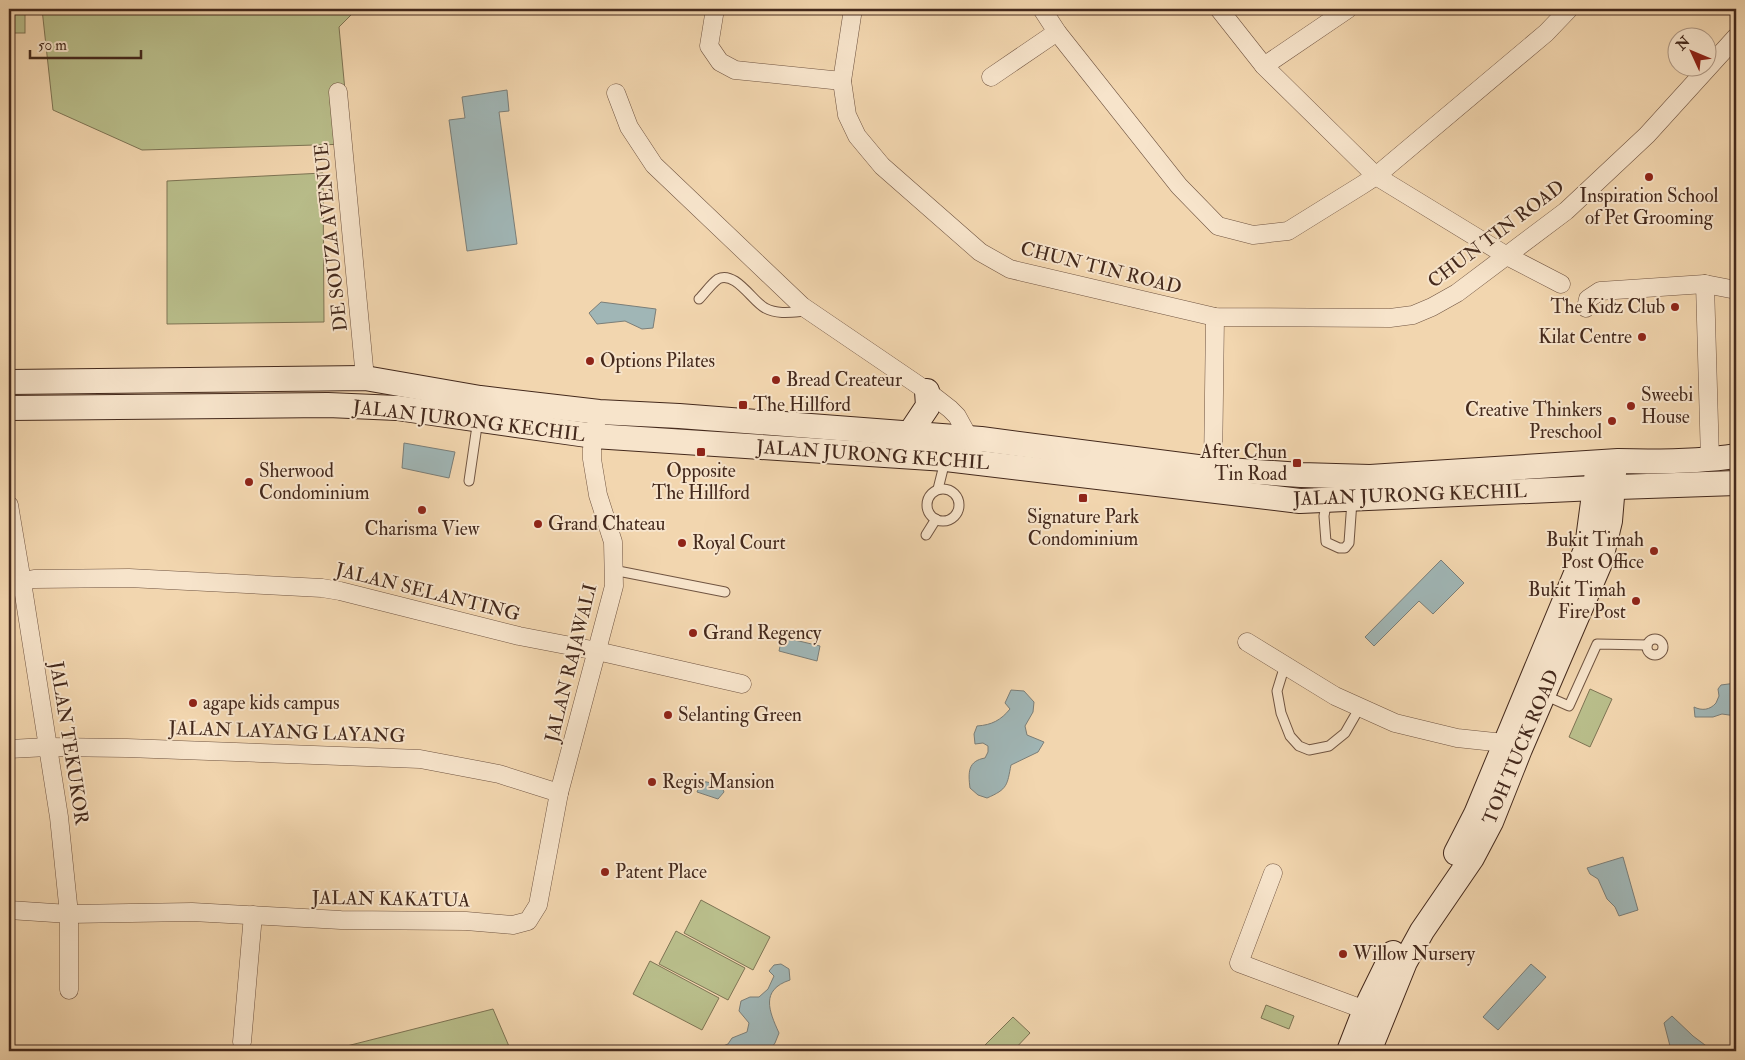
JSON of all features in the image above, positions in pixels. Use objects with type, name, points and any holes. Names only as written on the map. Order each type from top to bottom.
[{"type":"main road","name":"JALAN JURONG KECHIL","points":[[9,382],[366,378],[480,398],[599,412],[679,416],[970,438],[1213,469],[1301,476],[1370,478],[1606,462],[1710,460],[1736,456]]},
{"type":"main road","points":[[910,433],[928,406],[927,391]]},
{"type":"main road","name":"JALAN JURONG KECHIL","points":[[9,408],[328,405],[397,408],[594,436],[946,459],[1300,501],[1736,483]]},
{"type":"main road","points":[[677,442],[669,436],[666,429],[669,421],[679,416]]},
{"type":"main road","name":"TOH TUCK ROAD","points":[[1512,746],[1587,547],[1604,488],[1606,462]]},
{"type":"main road","name":"TOH TUCK ROAD","points":[[1369,1051],[1374,1013],[1388,962],[1409,924],[1458,851],[1512,746],[1543,694],[1600,563],[1610,521],[1604,488]]},
{"type":"main road","name":"TOH TUCK ROAD","points":[[1349,1051],[1374,1013]]},
{"type":"street","points":[[715,9],[709,46],[720,62],[735,70],[842,81]]},
{"type":"street","name":"CHUN TIN ROAD","points":[[853,9],[842,81],[846,115],[857,136],[882,166],[980,252],[1010,269],[1215,317],[1390,318],[1413,315],[1432,307],[1457,293],[1566,211],[1647,135],[1736,38]]},
{"type":"street","points":[[1042,9],[1057,32],[1179,186],[1218,226],[1253,235],[1288,231],[1376,176],[1546,33],[1569,9]]},
{"type":"street","points":[[1219,9],[1264,66],[1376,176],[1506,256],[1561,284]]},
{"type":"street","points":[[1264,66],[1348,9]]},
{"type":"street","points":[[991,77],[1057,32]]},
{"type":"street","name":"DE SOUZA AVENUE","points":[[338,92],[366,378]]},
{"type":"street","name":"JALAN JURONG KECHIL","points":[[616,93],[629,127],[654,165],[802,306],[927,391],[956,416],[970,438]]},
{"type":"street","points":[[1586,308],[1588,299],[1600,291],[1705,284],[1736,290]]},
{"type":"street","points":[[1705,284],[1710,460]]},
{"type":"street","points":[[1213,469],[1215,317]]},
{"type":"street","name":"JALAN RAJAWALI","points":[[528,921],[538,905],[559,792],[614,586],[613,542],[598,495],[592,460],[599,412]]},
{"type":"street","points":[[970,438],[976,451],[977,462]]},
{"type":"street","name":"JALAN TEKUKOR","points":[[9,505],[16,583],[48,747],[59,817],[69,914],[69,990]]},
{"type":"street","name":"JALAN SELANTING","points":[[16,583],[34,579],[128,578],[322,588],[519,636],[598,651],[742,684]]},
{"type":"street","points":[[1247,642],[1335,696],[1395,722],[1457,738],[1512,746]]},
{"type":"street","name":"JALAN LAYANG LAYANG","points":[[9,749],[48,747],[127,748],[420,759],[499,774],[559,792]]},
{"type":"street","points":[[1273,873],[1239,963],[1374,1013]]},
{"type":"street","name":"JALAN KAKATUA","points":[[9,910],[69,914],[192,912],[341,920],[466,921],[513,925],[528,921]]},
{"type":"street","points":[[242,1042],[253,915]]},
{"type":"lane","points":[[699,299],[719,279],[726,278],[737,282],[764,308],[786,313],[810,310]]},
{"type":"lane","points":[[469,481],[478,419]]},
{"type":"lane","points":[[938,489],[945,488],[951,490],[959,500],[959,506],[954,517],[948,520],[936,519],[931,515],[927,504],[929,497],[938,489],[946,459]]},
{"type":"lane","points":[[1328,500],[1324,516],[1326,542],[1339,548],[1345,548],[1350,544],[1352,499]]},
{"type":"lane","points":[[926,535],[936,519]]},
{"type":"lane","points":[[613,570],[725,592]]},
{"type":"lane","points":[[1543,694],[1569,706],[1597,644],[1647,645]]},
{"type":"lane","points":[[1285,665],[1277,691],[1281,713],[1290,736],[1299,746],[1309,750],[1329,746],[1345,733],[1360,707]]},
{"type":"green space","points":[[9,9],[25,9],[25,33],[9,33]]},
{"type":"green space","points":[[42,9],[357,9],[339,27],[350,144],[142,150],[53,110]]},
{"type":"green space","points":[[323,173],[324,322],[167,324],[167,181]]},
{"type":"green space","points":[[1590,689],[1612,699],[1590,747],[1569,737]]},
{"type":"green space","points":[[701,900],[770,937],[753,970],[684,933]]},
{"type":"green space","points":[[676,931],[745,968],[728,1000],[659,964]]},
{"type":"green space","points":[[650,961],[719,998],[702,1030],[633,994]]},
{"type":"green space","points":[[1266,1005],[1294,1016],[1289,1029],[1261,1018]]},
{"type":"green space","points":[[493,1009],[511,1051],[327,1051]]},
{"type":"green space","points":[[1013,1017],[1030,1033],[1013,1051],[979,1051]]},
{"type":"shaded area","points":[[507,90],[509,111],[499,112],[517,244],[467,251],[449,120],[465,118],[462,97]]},
{"type":"shaded area","points":[[601,302],[656,309],[653,328],[642,329],[625,321],[597,324],[589,313]]},
{"type":"shaded area","points":[[404,443],[455,452],[449,478],[402,468]]},
{"type":"shaded area","points":[[1441,560],[1464,583],[1433,614],[1419,601],[1374,646],[1365,637]]},
{"type":"shaded area","points":[[782,637],[820,646],[817,661],[779,651]]},
{"type":"shaded area","points":[[1736,683],[1736,716],[1722,714],[1713,717],[1695,717],[1694,707],[1703,709],[1711,707],[1716,703],[1719,696],[1718,689],[1721,685]]},
{"type":"shaded area","points":[[1011,690],[1024,691],[1034,702],[1033,712],[1025,726],[1027,735],[1044,742],[1038,752],[1011,765],[1009,777],[1003,789],[987,798],[978,795],[970,788],[970,768],[979,759],[985,758],[988,752],[988,746],[983,743],[975,744],[974,734],[977,726],[996,721],[1010,709],[1005,703]]},
{"type":"shaded area","points":[[702,781],[721,785],[724,792],[718,799],[697,792]]},
{"type":"shaded area","points":[[1623,857],[1638,910],[1619,916],[1615,907],[1607,899],[1598,879],[1590,874],[1587,868]]},
{"type":"shaded area","points":[[781,964],[789,969],[790,980],[774,989],[771,995],[770,1009],[779,1033],[769,1051],[711,1051],[728,1044],[732,1038],[747,1032],[749,1023],[739,1011],[741,1001],[750,997],[759,997],[768,989],[774,976],[769,971],[774,965]]},
{"type":"shaded area","points":[[1531,964],[1546,977],[1498,1030],[1483,1017]]},
{"type":"shaded area","points":[[1672,1016],[1693,1036],[1713,1051],[1677,1051],[1675,1047],[1670,1046],[1664,1023]]},
{"type":"place","name":"Inspiration School of Pet Grooming","points":[[1649,177]]},
{"type":"place","name":"The Kidz Club","points":[[1675,307]]},
{"type":"place","name":"Kilat Centre","points":[[1642,337]]},
{"type":"place","name":"Options Pilates","points":[[590,361]]},
{"type":"place","name":"Bread Createur","points":[[776,380]]},
{"type":"place","name":"The Hillford","points":[[743,405]]},
{"type":"place","name":"Sweebi House","points":[[1631,406]]},
{"type":"place","name":"Creative Thinkers Preschool","points":[[1612,421]]},
{"type":"place","name":"Opposite The Hillford","points":[[701,452]]},
{"type":"place","name":"After Chun Tin Road","points":[[1297,463]]},
{"type":"place","name":"Sherwood Condominium","points":[[249,482]]},
{"type":"place","name":"Signature Park Condominium","points":[[1083,498]]},
{"type":"place","name":"Charisma View","points":[[422,510]]},
{"type":"place","name":"Grand Chateau","points":[[538,524]]},
{"type":"place","name":"Royal Court","points":[[682,543]]},
{"type":"place","name":"Bukit Timah Post Office","points":[[1654,551]]},
{"type":"place","name":"Bukit Timah Fire Post","points":[[1636,601]]},
{"type":"place","name":"Grand Regency","points":[[693,633]]},
{"type":"place","name":"agape kids campus","points":[[193,703]]},
{"type":"place","name":"Selanting Green","points":[[668,715]]},
{"type":"place","name":"Regis Mansion","points":[[652,782]]},
{"type":"place","name":"Patent Place","points":[[605,872]]},
{"type":"place","name":"Willow Nursery","points":[[1343,954]]}]
